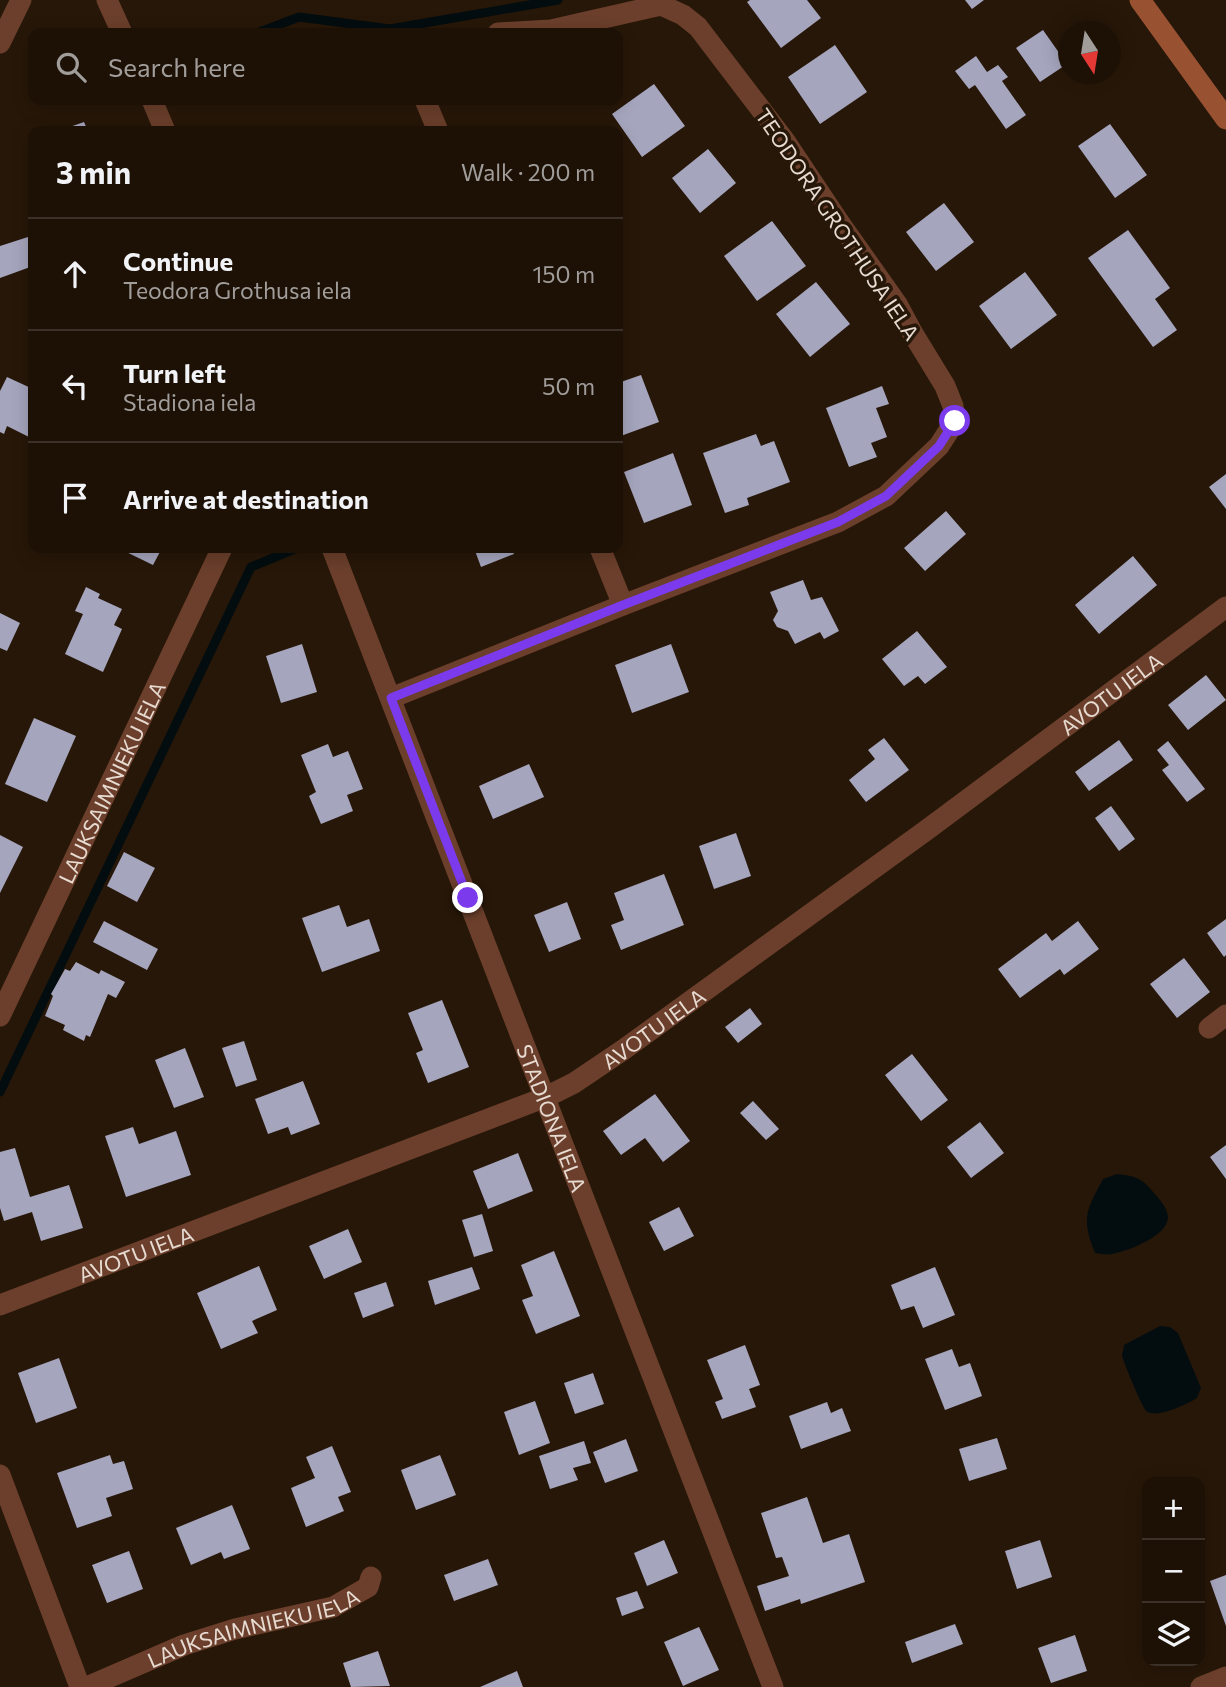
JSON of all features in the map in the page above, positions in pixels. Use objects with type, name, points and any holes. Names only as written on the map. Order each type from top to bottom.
[{"type":"main road","points":[[1140,0],[1226,119]]},
{"type":"street","points":[[0,43],[21,0]]},
{"type":"street","points":[[107,0],[120,28]]},
{"type":"street","name":"TEODORA GROTHUSA IELA","points":[[391,698],[838,522],[886,496],[939,446],[955,421],[953,406],[945,386],[897,304],[785,141],[698,27],[684,15],[661,5],[560,28]]},
{"type":"street","points":[[154,105],[162,126]]},
{"type":"street","points":[[427,105],[436,126]]},
{"type":"street","name":"LAUKSAIMNIEKU IELA","points":[[0,1016],[220,553]]},
{"type":"street","name":"STADIONA IELA","points":[[334,553],[774,1687]]},
{"type":"street","points":[[602,553],[623,605]]},
{"type":"street","name":"AVOTU IELA","points":[[0,1305],[546,1097],[574,1083],[928,829],[1226,607]]},
{"type":"street","points":[[0,1475],[80,1687]]},
{"type":"street","name":"LAUKSAIMNIEKU IELA","points":[[87,1687],[184,1645],[235,1629],[333,1607],[368,1587],[371,1577]]},
{"type":"street","points":[[1201,1687],[1226,1677]]},
{"type":"shaded area","points":[[1117,1174],[1134,1177],[1146,1184],[1165,1207],[1168,1217],[1162,1230],[1137,1246],[1112,1254],[1095,1253],[1088,1231],[1089,1207],[1103,1179]]},
{"type":"shaded area","points":[[1160,1326],[1170,1327],[1178,1333],[1201,1388],[1197,1398],[1174,1409],[1156,1413],[1146,1411],[1122,1355],[1124,1345]]},
{"type":"building","points":[[807,0],[821,18],[781,48],[747,2]]},
{"type":"building","points":[[965,0],[984,0],[972,9]]},
{"type":"building","points":[[1043,30],[1058,51],[1058,70],[1040,82],[1016,48]]},
{"type":"building","points":[[835,45],[867,92],[820,124],[788,77]]},
{"type":"building","points":[[976,56],[987,72],[998,65],[1008,77],[1002,81],[1026,115],[1006,129],[975,85],[969,89],[955,71]]},
{"type":"building","points":[[654,84],[685,126],[642,157],[623,126],[612,114]]},
{"type":"building","points":[[1110,124],[1147,175],[1115,198],[1078,146]]},
{"type":"building","points":[[708,149],[736,183],[700,213],[672,178]]},
{"type":"building","points":[[944,203],[974,242],[936,271],[906,232]]},
{"type":"building","points":[[772,221],[806,266],[757,301],[724,256]]},
{"type":"building","points":[[1128,230],[1170,288],[1155,299],[1177,330],[1153,347],[1088,258]]},
{"type":"building","points":[[28,237],[28,268],[0,278],[0,246]]},
{"type":"building","points":[[1025,272],[1057,315],[1011,349],[979,306]]},
{"type":"building","points":[[816,282],[850,324],[810,357],[776,314]]},
{"type":"building","points":[[641,375],[659,422],[623,435],[623,381]]},
{"type":"building","points":[[7,377],[28,387],[28,436],[7,426],[4,434],[0,432],[0,391]]},
{"type":"building","points":[[882,386],[889,404],[876,408],[887,437],[871,443],[877,457],[849,467],[826,408]]},
{"type":"building","points":[[756,434],[761,446],[774,441],[790,482],[747,498],[749,505],[725,513],[703,453]]},
{"type":"building","points":[[673,453],[692,505],[644,523],[624,472]]},
{"type":"building","points":[[1226,474],[1226,509],[1209,487]]},
{"type":"building","points":[[946,511],[966,534],[925,571],[904,548]]},
{"type":"building","points":[[128,553],[159,553],[153,565]]},
{"type":"building","points":[[476,553],[514,554],[481,567]]},
{"type":"building","points":[[1133,556],[1157,585],[1099,634],[1075,605]]},
{"type":"building","points":[[803,580],[811,600],[822,597],[839,631],[824,639],[820,632],[795,644],[788,631],[777,627],[773,620],[778,611],[770,592]]},
{"type":"building","points":[[86,587],[100,594],[98,598],[122,609],[114,625],[122,629],[103,672],[65,654],[83,614],[75,611]]},
{"type":"building","points":[[0,613],[20,623],[7,651],[0,648]]},
{"type":"building","points":[[917,631],[947,667],[925,684],[918,676],[904,686],[882,659]]},
{"type":"building","points":[[302,644],[317,692],[281,703],[266,656]]},
{"type":"building","points":[[671,644],[689,692],[632,713],[615,665]]},
{"type":"building","points":[[1206,675],[1226,700],[1188,730],[1168,705]]},
{"type":"building","points":[[34,718],[76,736],[47,802],[5,784]]},
{"type":"building","points":[[884,738],[909,770],[866,802],[849,780],[875,759],[868,750]]},
{"type":"building","points":[[1119,740],[1133,760],[1089,791],[1075,772]]},
{"type":"building","points":[[1168,741],[1205,789],[1187,802],[1162,770],[1169,765],[1157,750]]},
{"type":"building","points":[[328,744],[333,757],[348,751],[363,789],[347,795],[353,811],[321,824],[309,796],[316,792],[301,755]]},
{"type":"building","points":[[529,764],[544,797],[493,819],[479,786]]},
{"type":"building","points":[[1111,806],[1135,839],[1119,851],[1095,818]]},
{"type":"building","points":[[736,833],[751,876],[714,889],[699,846]]},
{"type":"building","points":[[0,835],[23,847],[0,893]]},
{"type":"building","points":[[124,852],[155,868],[137,902],[107,886]]},
{"type":"building","points":[[664,874],[684,925],[621,950],[611,925],[624,920],[614,893]]},
{"type":"building","points":[[567,902],[581,939],[549,952],[534,915]]},
{"type":"building","points":[[339,905],[347,927],[369,919],[380,951],[322,972],[302,918]]},
{"type":"building","points":[[1226,919],[1226,955],[1224,957],[1207,933]]},
{"type":"building","points":[[104,921],[158,949],[147,970],[93,942]]},
{"type":"building","points":[[1078,921],[1099,949],[1064,975],[1060,969],[1020,998],[998,969],[1046,933],[1052,941]]},
{"type":"building","points":[[1184,958],[1210,992],[1177,1018],[1150,984]]},
{"type":"building","points":[[76,962],[99,974],[101,970],[125,982],[116,998],[108,994],[90,1037],[86,1035],[84,1041],[63,1030],[65,1025],[45,1016],[53,996],[51,994],[65,969],[70,971]]},
{"type":"building","points":[[442,1000],[469,1067],[428,1083],[416,1053],[423,1050],[408,1013]]},
{"type":"building","points":[[750,1008],[762,1024],[738,1043],[725,1027]]},
{"type":"building","points":[[244,1041],[257,1080],[236,1087],[222,1048]]},
{"type":"building","points":[[185,1048],[204,1097],[174,1108],[155,1060]]},
{"type":"building","points":[[912,1054],[948,1100],[921,1121],[885,1075]]},
{"type":"building","points":[[303,1081],[320,1124],[291,1135],[288,1127],[268,1134],[255,1099]]},
{"type":"building","points":[[655,1094],[690,1141],[663,1162],[645,1138],[621,1155],[603,1131]]},
{"type":"building","points":[[753,1101],[779,1129],[766,1140],[740,1113]]},
{"type":"building","points":[[980,1122],[1004,1153],[971,1178],[947,1147]]},
{"type":"building","points":[[133,1127],[139,1144],[176,1131],[191,1175],[126,1197],[105,1136]]},
{"type":"building","points":[[1226,1145],[1226,1179],[1210,1157]]},
{"type":"building","points":[[15,1148],[30,1197],[69,1185],[83,1228],[41,1241],[32,1212],[4,1221],[0,1208],[0,1152]]},
{"type":"building","points":[[518,1153],[533,1191],[488,1209],[473,1171]]},
{"type":"building","points":[[679,1207],[694,1236],[664,1251],[649,1222]]},
{"type":"building","points":[[482,1214],[493,1251],[474,1257],[462,1220]]},
{"type":"building","points":[[348,1229],[362,1262],[324,1279],[309,1246]]},
{"type":"building","points":[[554,1251],[580,1316],[536,1334],[522,1300],[533,1296],[521,1265]]},
{"type":"building","points":[[259,1266],[277,1310],[252,1321],[258,1333],[221,1349],[197,1293]]},
{"type":"building","points":[[472,1267],[480,1289],[435,1305],[428,1281]]},
{"type":"building","points":[[935,1267],[955,1315],[923,1328],[914,1306],[901,1310],[891,1285]]},
{"type":"building","points":[[386,1282],[394,1306],[363,1318],[354,1293]]},
{"type":"building","points":[[745,1345],[760,1385],[749,1389],[756,1407],[722,1419],[715,1402],[723,1399],[707,1360]]},
{"type":"building","points":[[952,1349],[959,1367],[970,1363],[982,1396],[945,1410],[925,1359]]},
{"type":"building","points":[[59,1358],[77,1408],[36,1423],[18,1373]]},
{"type":"building","points":[[593,1373],[604,1404],[575,1414],[564,1383]]},
{"type":"building","points":[[535,1401],[550,1443],[519,1455],[504,1412]]},
{"type":"building","points":[[827,1402],[831,1413],[842,1408],[851,1431],[801,1449],[789,1416]]},
{"type":"building","points":[[997,1438],[1007,1469],[969,1481],[959,1449]]},
{"type":"building","points":[[626,1439],[638,1471],[605,1483],[593,1452]]},
{"type":"building","points":[[584,1441],[591,1463],[573,1468],[578,1480],[550,1489],[539,1456]]},
{"type":"building","points":[[332,1446],[351,1492],[338,1497],[344,1511],[306,1527],[291,1488],[315,1478],[306,1457]]},
{"type":"building","points":[[110,1455],[113,1464],[124,1461],[133,1489],[106,1498],[112,1516],[77,1528],[57,1473]]},
{"type":"building","points":[[440,1455],[456,1495],[416,1510],[401,1470]]},
{"type":"building","points":[[807,1497],[823,1543],[849,1534],[865,1582],[801,1604],[800,1599],[765,1611],[757,1586],[789,1576],[782,1557],[776,1558],[761,1513]]},
{"type":"building","points":[[232,1505],[250,1549],[224,1559],[221,1552],[191,1565],[176,1528]]},
{"type":"building","points":[[664,1540],[678,1573],[647,1586],[634,1553]]},
{"type":"building","points":[[1040,1540],[1052,1577],[1017,1589],[1005,1551]]},
{"type":"building","points":[[129,1551],[143,1589],[107,1603],[92,1565]]},
{"type":"building","points":[[488,1559],[498,1585],[454,1601],[444,1575]]},
{"type":"building","points":[[1226,1575],[1226,1626],[1210,1581]]},
{"type":"building","points":[[637,1591],[644,1608],[622,1616],[616,1598]]},
{"type":"building","points":[[955,1624],[963,1644],[912,1663],[905,1642]]},
{"type":"building","points":[[699,1627],[719,1670],[683,1686],[664,1642]]},
{"type":"building","points":[[1075,1635],[1087,1671],[1051,1683],[1038,1648]]},
{"type":"building","points":[[378,1651],[390,1686],[351,1687],[343,1663]]},
{"type":"building","points":[[517,1671],[523,1687],[480,1687]]},
{"type":"waterway","points":[[396,28],[558,0]]},
{"type":"waterway","points":[[270,28],[299,17],[382,28]]},
{"type":"waterway","points":[[0,1092],[251,567],[285,553]]},
{"type":"route","points":[[468,898],[391,698],[838,522],[886,496],[939,446],[955,421]]}]
